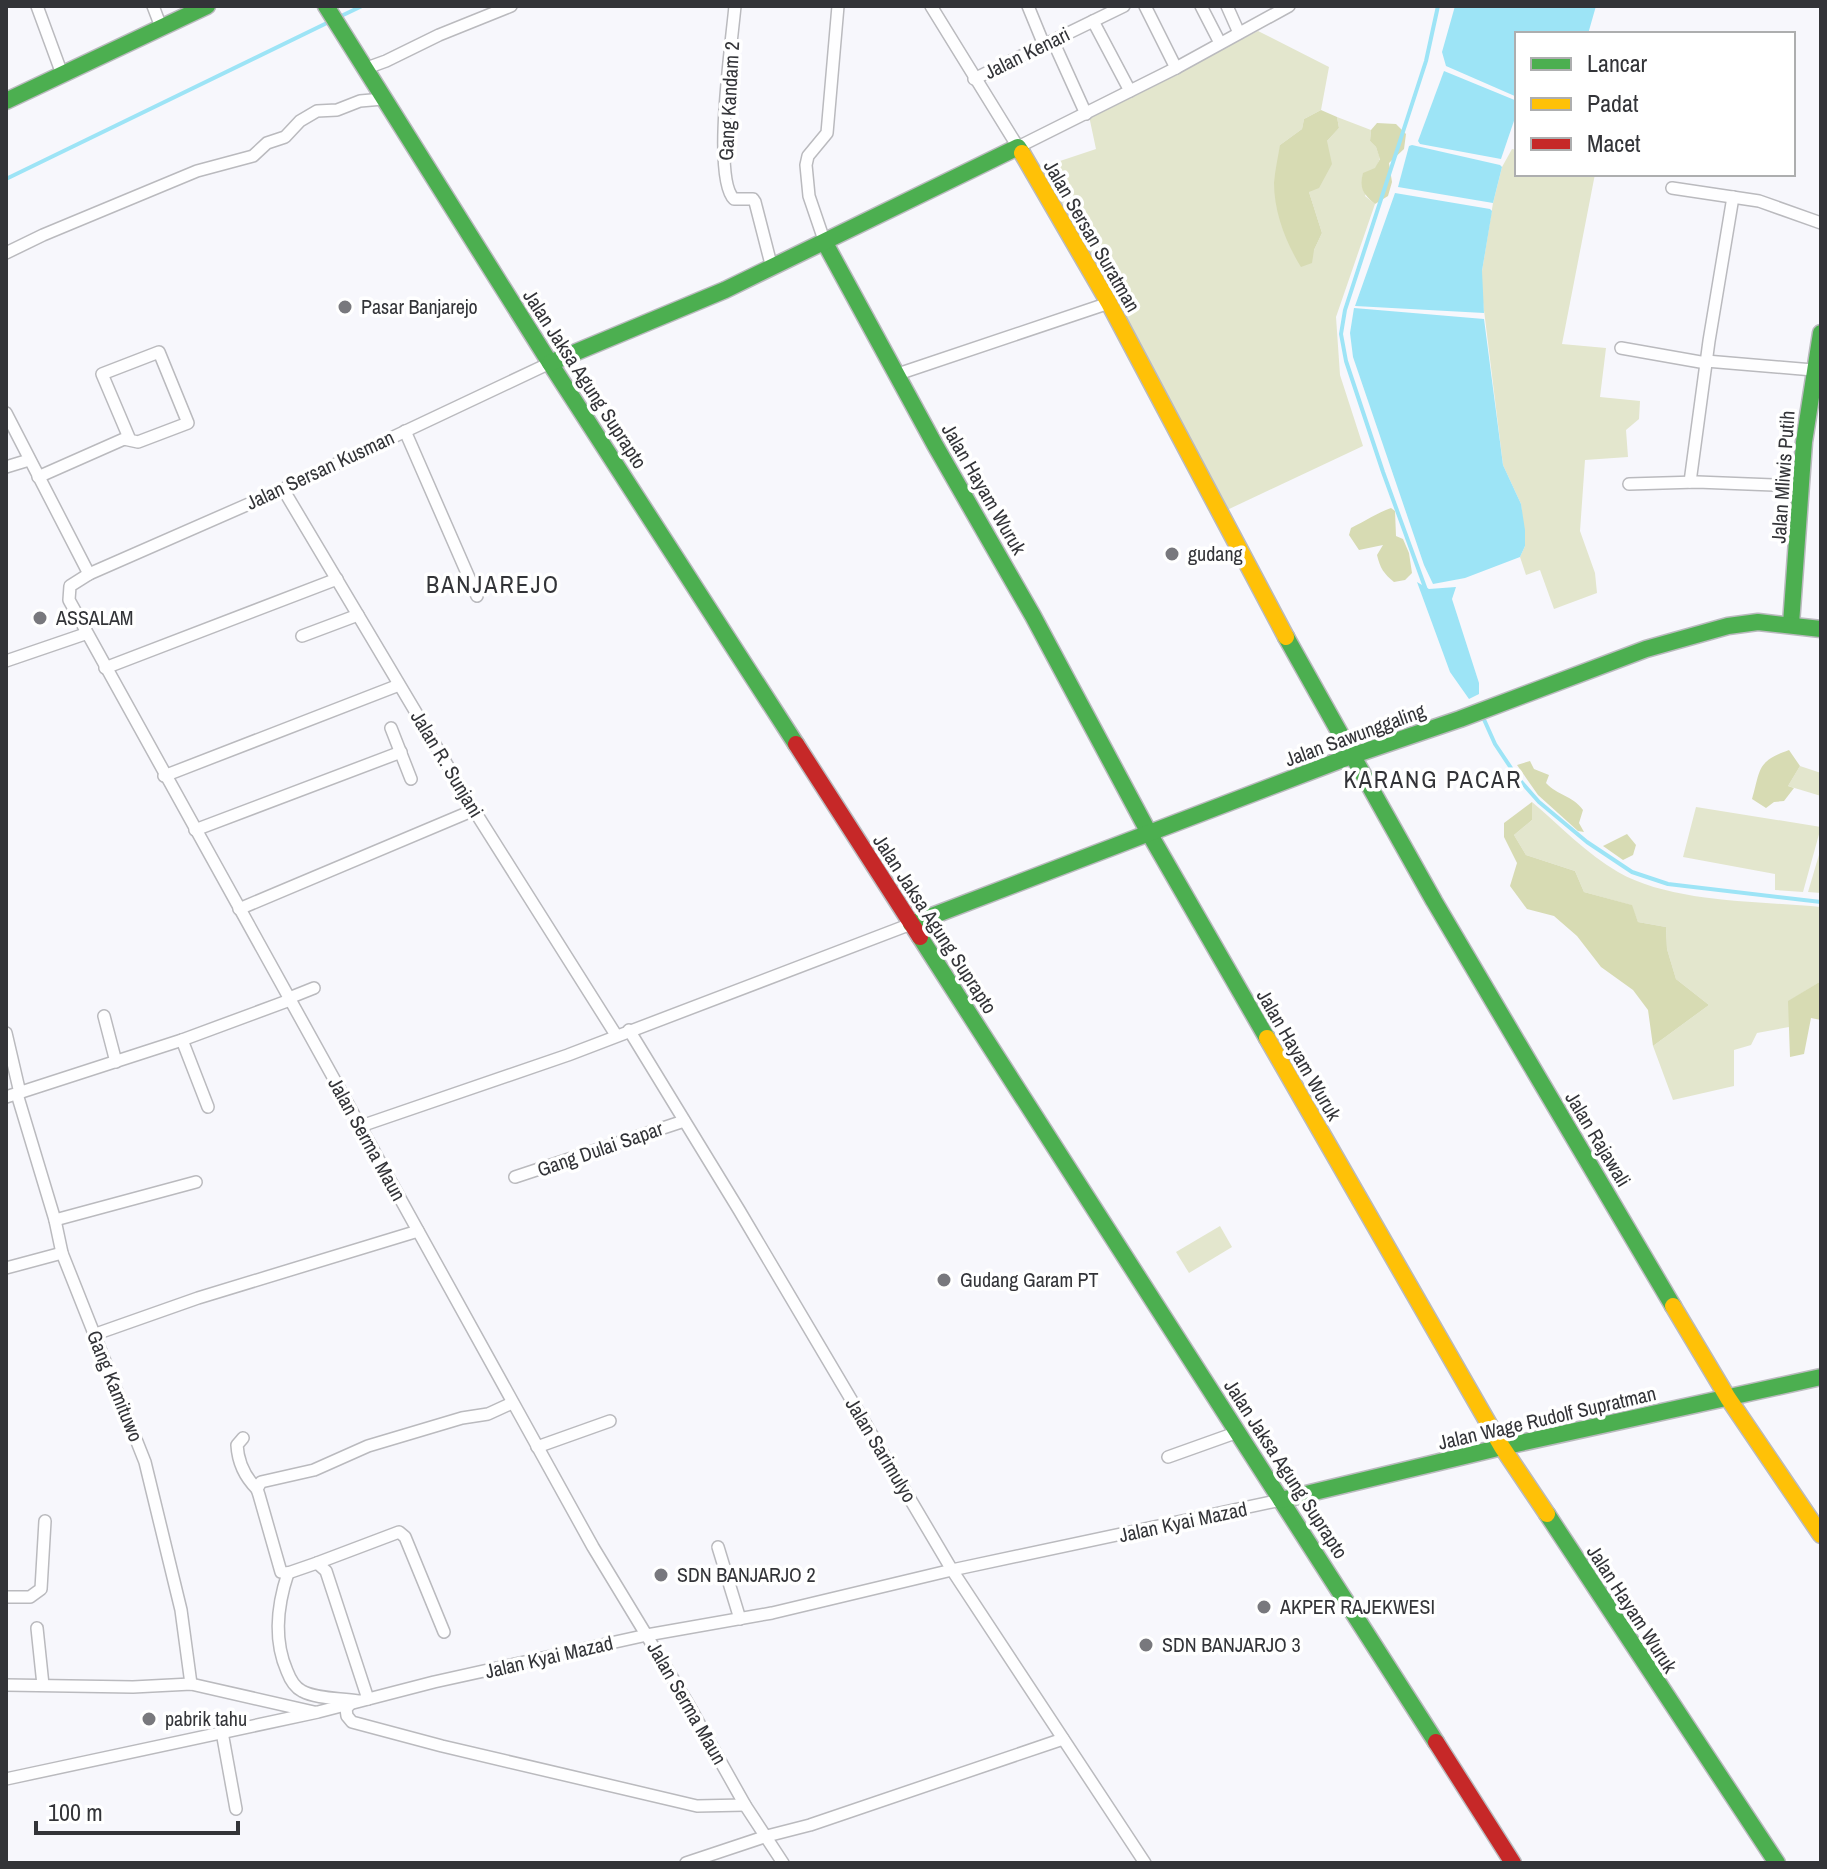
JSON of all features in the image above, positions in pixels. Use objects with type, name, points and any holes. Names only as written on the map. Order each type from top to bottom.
[{"type":"main road","points":[[6,101],[207,6]]},
{"type":"main road","name":"Jalan Jaksa Agung Suprapto","points":[[326,6],[550,363],[1513,1863]]},
{"type":"main road","name":"Jalan Sersan Suratman","points":[[550,363],[772,268],[1018,147],[1109,303],[1227,530],[1351,756]]},
{"type":"main road","name":"Jalan Hayam Wuruk","points":[[825,243],[1033,616],[1149,833],[1502,1447],[1777,1863]]},
{"type":"main road","name":"Jalan Mliwis Putih","points":[[1791,624],[1799,551],[1800,486],[1813,426],[1813,370],[1821,333]]},
{"type":"main road","name":"Jalan Sawunggaling","points":[[911,924],[1351,756],[1646,649],[1728,626],[1758,622],[1821,629]]},
{"type":"main road","name":"Jalan Rajawali","points":[[1351,756],[1728,1398],[1821,1535]]},
{"type":"main road","name":"Jalan Wage Rudolf Supratman","points":[[1281,1500],[1502,1447],[1821,1377]]},
{"type":"street","points":[[37,6],[62,74]]},
{"type":"street","points":[[153,6],[161,27]]},
{"type":"street","points":[[364,69],[511,6]]},
{"type":"street","name":"Gang Kandam 2","points":[[735,6],[725,110],[727,188],[734,199],[753,199],[755,202],[772,268]]},
{"type":"street","points":[[825,243],[809,196],[806,165],[808,156],[827,133],[838,6]]},
{"type":"street","points":[[931,6],[1018,147],[1176,68],[1289,6]]},
{"type":"street","points":[[1028,6],[1086,114]]},
{"type":"street","name":"Jalan Kenari","points":[[974,79],[1124,6]]},
{"type":"street","points":[[1145,6],[1176,68]]},
{"type":"street","points":[[1201,6],[1220,43]]},
{"type":"street","points":[[1227,6],[1239,33]]},
{"type":"street","points":[[1093,21],[1130,91]]},
{"type":"street","points":[[6,253],[197,171],[253,156],[267,143],[285,137],[300,121],[317,111],[337,110],[360,101],[383,99]]},
{"type":"street","points":[[1672,188],[1759,201],[1821,223]]},
{"type":"street","points":[[1690,482],[1733,197]]},
{"type":"street","points":[[898,374],[1109,303]]},
{"type":"street","points":[[1621,348],[1706,362],[1813,370]]},
{"type":"street","points":[[38,477],[124,439],[138,442],[188,423],[159,352],[102,374],[130,440]]},
{"type":"street","name":"Jalan Sersan Kusman","points":[[89,574],[283,489],[550,363]]},
{"type":"street","points":[[6,413],[89,574]]},
{"type":"street","points":[[405,431],[477,596]]},
{"type":"street","points":[[6,467],[29,460]]},
{"type":"street","points":[[1629,484],[1690,482],[1800,486]]},
{"type":"street","name":"Jalan R. Sunjani","points":[[283,489],[474,810],[616,1035]]},
{"type":"street","name":"Jalan Serma Maun","points":[[89,574],[70,586],[71,608],[593,1547],[745,1805],[783,1863]]},
{"type":"street","points":[[105,668],[337,579]]},
{"type":"street","points":[[302,636],[358,615]]},
{"type":"street","points":[[6,661],[85,634]]},
{"type":"street","points":[[164,776],[399,685]]},
{"type":"street","points":[[391,728],[411,779]]},
{"type":"street","points":[[195,830],[401,752]]},
{"type":"street","points":[[239,909],[474,810]]},
{"type":"street","points":[[361,1126],[468,1090],[911,924]]},
{"type":"street","points":[[14,1095],[182,1040],[314,988]]},
{"type":"street","points":[[104,1016],[116,1062]]},
{"type":"street","name":"Jalan Sarimulyo","points":[[629,1030],[952,1570],[1145,1863]]},
{"type":"street","name":"Gang Kamituwo","points":[[6,1033],[14,1095],[55,1220],[62,1253],[145,1462],[181,1610],[191,1684]]},
{"type":"street","points":[[182,1040],[208,1107]]},
{"type":"street","name":"Gang Dulai Sapar","points":[[515,1177],[684,1121]]},
{"type":"street","points":[[55,1220],[196,1182]]},
{"type":"street","points":[[93,1335],[198,1298],[418,1231]]},
{"type":"street","points":[[6,1268],[62,1253]]},
{"type":"street","points":[[257,1489],[261,1482],[314,1470],[368,1446],[462,1418],[488,1414],[512,1403]]},
{"type":"street","points":[[537,1447],[610,1421]]},
{"type":"street","points":[[1168,1457],[1238,1432]]},
{"type":"street","points":[[243,1438],[237,1445],[237,1452],[244,1475],[257,1489],[281,1572],[288,1573],[399,1532],[405,1537],[444,1632]]},
{"type":"street","name":"Jalan Kyai Mazad","points":[[6,1779],[318,1712],[647,1635],[740,1619],[1281,1500]]},
{"type":"street","points":[[6,1597],[30,1597],[41,1589],[45,1521]]},
{"type":"street","points":[[718,1547],[740,1619]]},
{"type":"street","points":[[317,1563],[326,1571],[330,1581],[360,1702]]},
{"type":"street","points":[[288,1573],[279,1609],[277,1640],[293,1683],[299,1690],[311,1694],[360,1702]]},
{"type":"street","points":[[37,1628],[43,1685]]},
{"type":"street","points":[[6,1685],[191,1684],[318,1712]]},
{"type":"street","points":[[360,1702],[346,1709],[347,1716],[352,1722],[385,1732],[697,1806],[745,1805]]},
{"type":"street","points":[[222,1732],[236,1809]]},
{"type":"street","points":[[686,1863],[810,1825],[1063,1739]]},
{"type":"green space","points":[[1258,31],[1329,67],[1321,110],[1304,119],[1302,129],[1280,145],[1314,250],[1322,233],[1309,192],[1327,141],[1339,128],[1337,117],[1371,130],[1370,141],[1380,158],[1365,196],[1375,204],[1336,317],[1340,375],[1363,446],[1227,510],[1042,167],[1096,149],[1089,116]]},
{"type":"green space","points":[[1321,110],[1337,117],[1339,128],[1327,141],[1332,164],[1319,188],[1309,192],[1322,233],[1312,263],[1301,267],[1290,248],[1279,216],[1275,173],[1280,145],[1302,129],[1304,119]]},
{"type":"green space","points":[[1377,123],[1396,124],[1406,134],[1404,149],[1389,163],[1392,182],[1388,196],[1375,204],[1365,194],[1362,183],[1363,173],[1375,168],[1380,159],[1370,141],[1371,130]]},
{"type":"green space","points":[[1512,149],[1515,150],[1515,176],[1595,176],[1562,344],[1606,348],[1600,397],[1640,401],[1639,419],[1626,430],[1628,457],[1585,460],[1580,531],[1595,573],[1597,593],[1554,609],[1540,570],[1526,575],[1520,557],[1525,546],[1521,504],[1503,465],[1482,294],[1482,271],[1502,167]]},
{"type":"green space","points":[[1391,508],[1395,511],[1396,536],[1403,539],[1412,573],[1405,580],[1394,582],[1378,560],[1377,555],[1383,545],[1359,550],[1349,535],[1351,528]]},
{"type":"green space","points":[[1789,750],[1800,766],[1788,786],[1794,788],[1784,801],[1774,802],[1766,808],[1752,799],[1759,773],[1771,758]]},
{"type":"green space","points":[[1530,761],[1534,769],[1549,775],[1546,783],[1583,810],[1579,823],[1584,832],[1578,831],[1538,795],[1517,765]]},
{"type":"green space","points":[[1800,766],[1821,773],[1821,796],[1788,786]]},
{"type":"green space","points":[[1532,802],[1595,857],[1640,882],[1664,890],[1716,899],[1821,907],[1821,981],[1789,1001],[1789,1027],[1757,1033],[1751,1045],[1734,1050],[1734,1086],[1673,1100],[1653,1046],[1709,1005],[1676,979],[1667,949],[1666,927],[1638,922],[1631,905],[1584,892],[1575,871],[1526,855],[1514,835],[1532,820]]},
{"type":"green space","points":[[1532,802],[1532,820],[1514,835],[1526,855],[1575,871],[1584,892],[1632,905],[1638,922],[1666,927],[1667,949],[1676,979],[1709,1005],[1653,1046],[1648,1010],[1633,990],[1601,967],[1577,936],[1554,916],[1527,909],[1510,886],[1517,863],[1504,837],[1504,823]]},
{"type":"green space","points":[[1696,807],[1821,827],[1803,892],[1775,890],[1775,874],[1683,857]]},
{"type":"green space","points":[[1627,834],[1636,845],[1633,855],[1623,860],[1603,846]]},
{"type":"green space","points":[[1821,848],[1821,893],[1808,892]]},
{"type":"green space","points":[[1821,981],[1821,1020],[1811,1018],[1804,1054],[1790,1057],[1788,1001]]},
{"type":"green space","points":[[1220,1226],[1232,1247],[1189,1273],[1176,1252]]},
{"type":"water","points":[[1455,6],[1596,6],[1589,32],[1515,32],[1515,96],[1446,66],[1442,52]]},
{"type":"water","points":[[1444,71],[1515,100],[1515,118],[1501,159],[1420,144],[1418,141]]},
{"type":"water","points":[[1409,146],[1500,165],[1493,203],[1398,187]]},
{"type":"water","points":[[1395,193],[1492,211],[1482,271],[1484,313],[1355,306]]},
{"type":"water","points":[[1354,308],[1484,319],[1503,465],[1521,504],[1525,530],[1525,546],[1520,557],[1465,578],[1433,584],[1353,357],[1350,333]]},
{"type":"water","points":[[1417,582],[1429,589],[1456,587],[1452,599],[1479,683],[1479,694],[1469,699],[1450,672]]},
{"type":"waterway","points":[[339,17],[362,6]]},
{"type":"waterway","points":[[1426,590],[1346,361],[1341,334],[1345,310],[1426,61],[1438,6]]},
{"type":"waterway","points":[[6,179],[331,21]]},
{"type":"waterway","points":[[1482,715],[1495,744],[1517,777],[1539,802],[1587,842],[1632,872],[1668,884],[1821,902]]},
{"type":"traffic: fast","points":[[6,101],[207,6]]},
{"type":"traffic: fast","points":[[326,6],[550,363],[796,744]]},
{"type":"traffic: fast","points":[[550,363],[725,290],[1018,147],[1022,153]]},
{"type":"traffic: fast","points":[[825,243],[1033,616],[1149,833],[1267,1038]]},
{"type":"traffic: fast","points":[[1791,624],[1804,442],[1821,333]]},
{"type":"traffic: fast","points":[[911,924],[1351,756],[1646,649],[1728,626],[1758,622],[1821,629]]},
{"type":"traffic: fast","points":[[1286,637],[1434,901],[1673,1306]]},
{"type":"traffic: fast","points":[[920,937],[1436,1742]]},
{"type":"traffic: fast","points":[[1281,1500],[1502,1447],[1821,1377]]},
{"type":"traffic: fast","points":[[1547,1514],[1777,1863]]},
{"type":"traffic: slow","points":[[1022,153],[1109,303],[1286,637]]},
{"type":"traffic: slow","points":[[1267,1038],[1502,1447],[1547,1514]]},
{"type":"traffic: slow","points":[[1673,1306],[1728,1398],[1821,1535]]},
{"type":"traffic: jam","points":[[796,744],[920,937]]},
{"type":"traffic: jam","points":[[1436,1742],[1513,1863]]},
{"type":"place","name":"Pasar Banjarejo","points":[[345,307]]},
{"type":"place","name":"gudang","points":[[1172,554]]},
{"type":"place","name":"ASSALAM","points":[[40,618]]},
{"type":"place","name":"Gudang Garam PT","points":[[944,1280]]},
{"type":"place","name":"SDN BANJARJO 2","points":[[661,1575]]},
{"type":"place","name":"AKPER RAJEKWESI","points":[[1264,1607]]},
{"type":"place","name":"SDN BANJARJO 3","points":[[1146,1645]]},
{"type":"place","name":"pabrik tahu","points":[[149,1719]]},
{"type":"district","name":"BANJAREJO","points":[[493,585]]},
{"type":"district","name":"KARANG PACAR","points":[[1433,780]]}]
